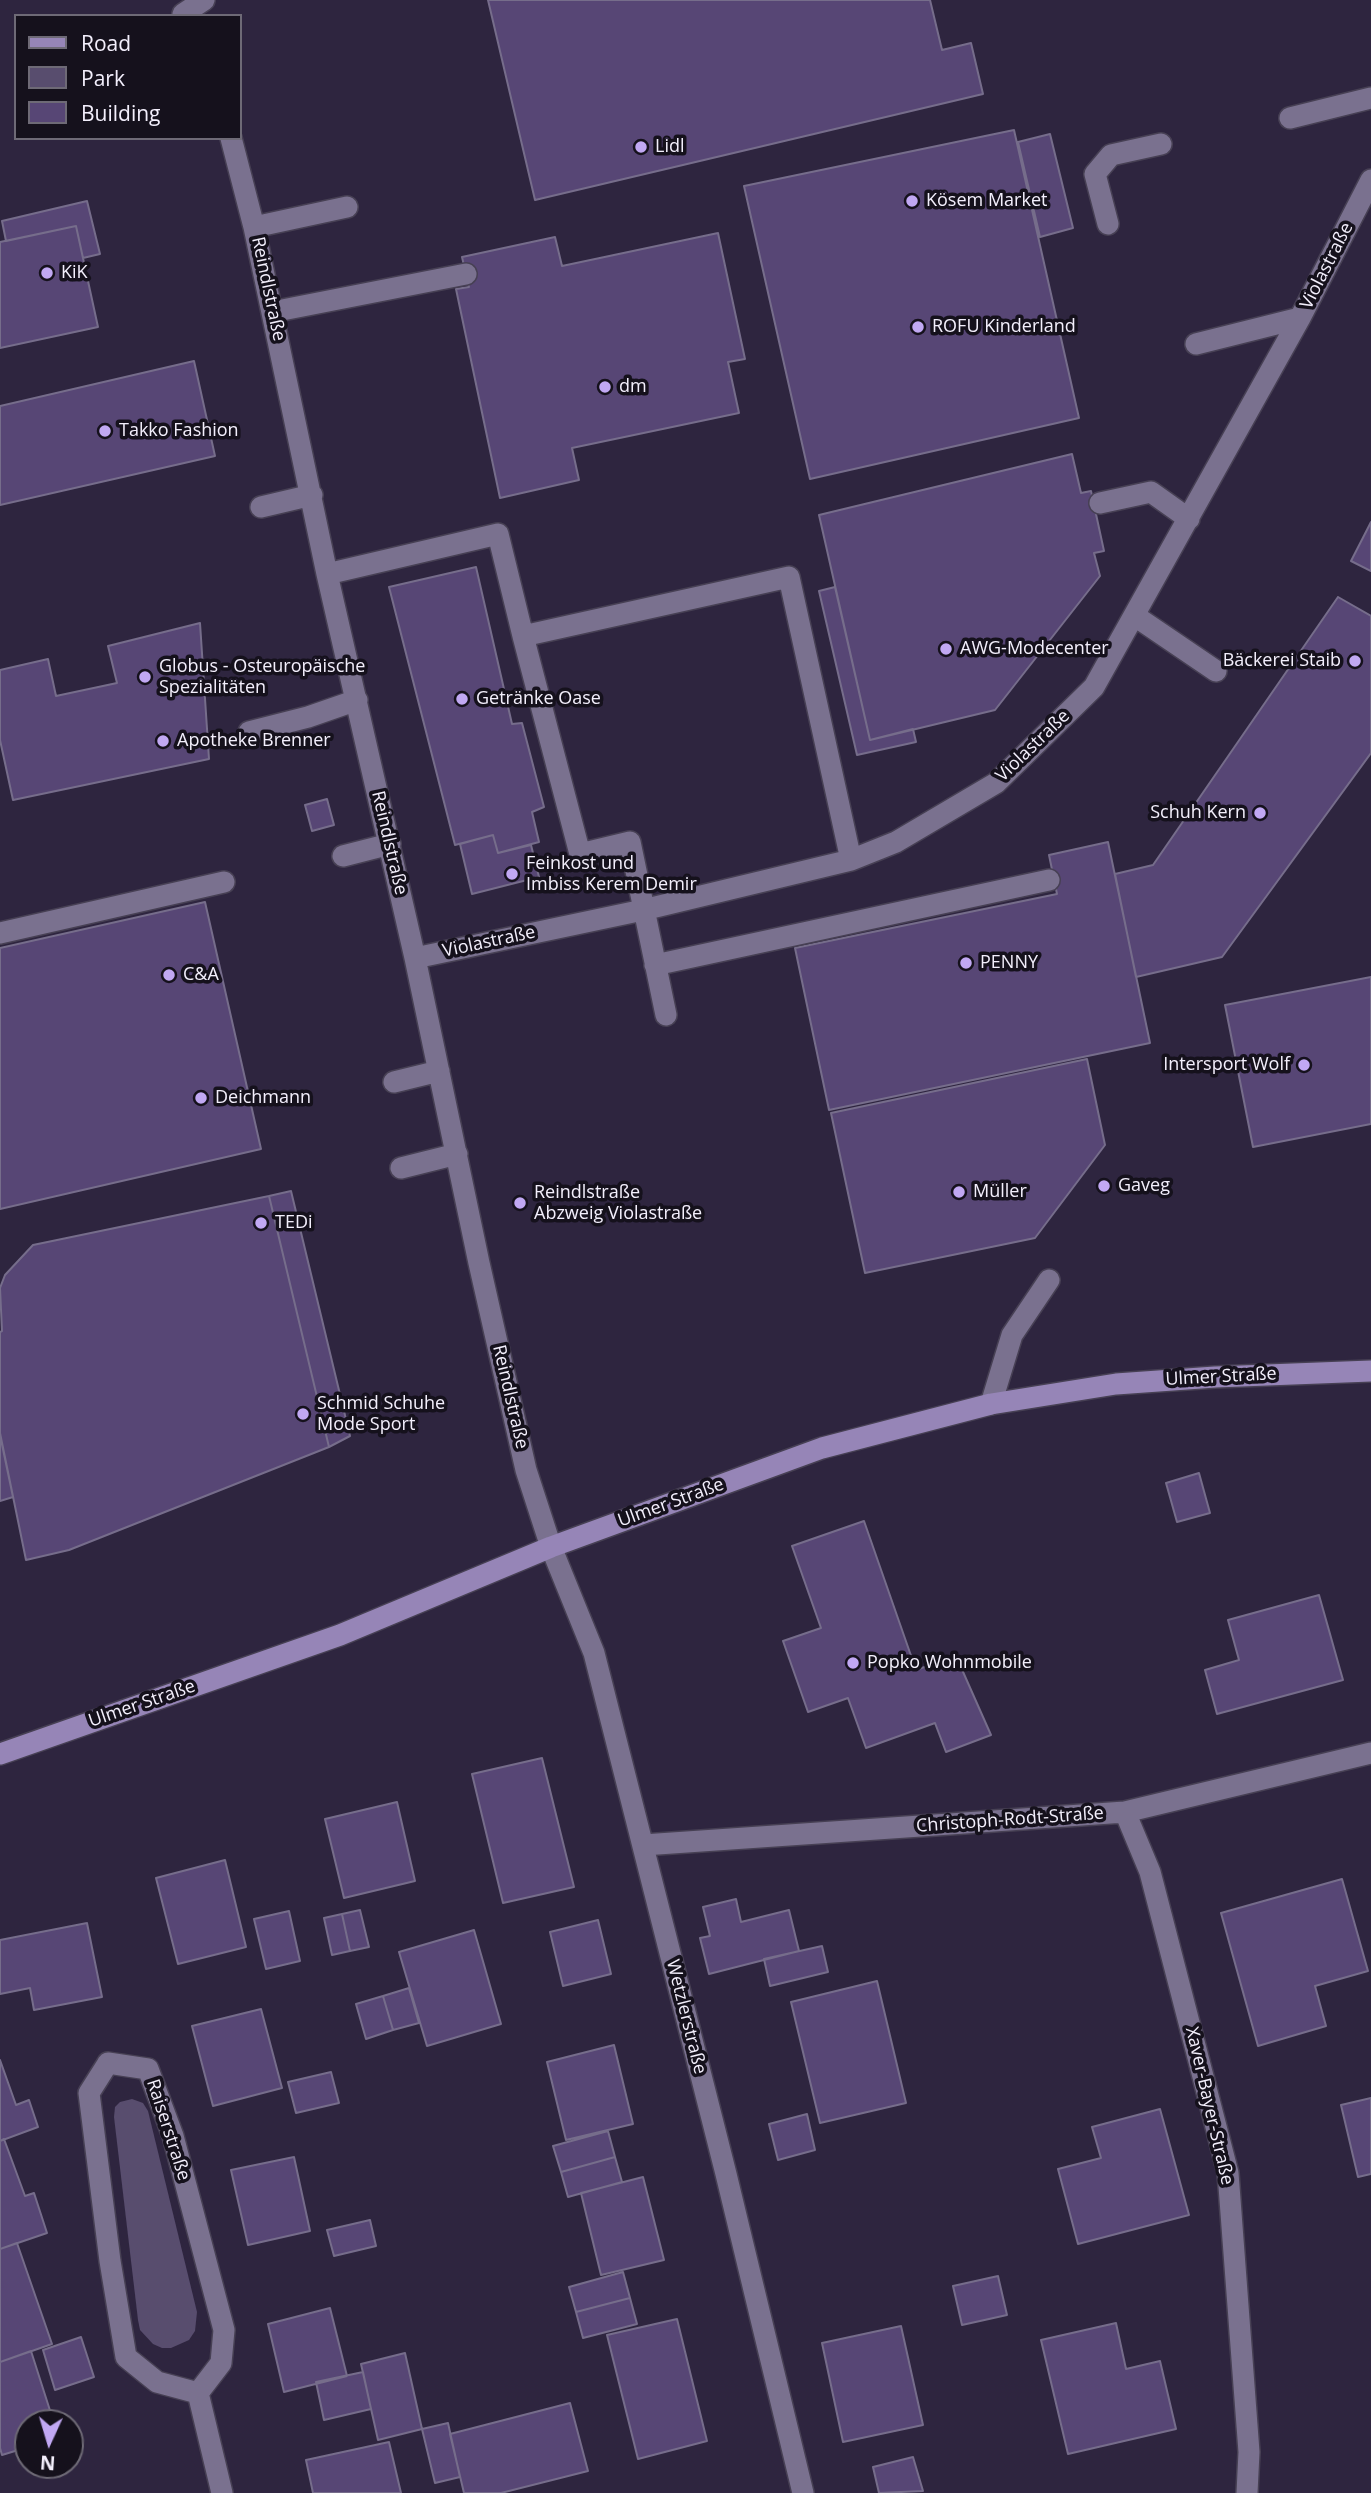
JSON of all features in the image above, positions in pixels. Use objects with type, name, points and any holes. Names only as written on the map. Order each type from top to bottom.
[{"type":"main road","name":"Ulmer Straße","points":[[0,1754],[340,1634],[551,1547],[821,1448],[991,1404],[1116,1384],[1371,1371]]},
{"type":"street","points":[[179,10],[204,0]]},
{"type":"street","points":[[1290,118],[1371,98]]},
{"type":"street","name":"Reindlstraße","points":[[232,140],[254,227],[327,575],[390,844],[526,1470],[551,1547]]},
{"type":"street","points":[[1108,224],[1095,174],[1111,155],[1161,144]]},
{"type":"street","name":"Violastraße","points":[[415,958],[643,910],[851,860],[896,842],[996,783],[1094,687],[1300,318],[1371,180]]},
{"type":"street","points":[[254,227],[347,207]]},
{"type":"street","points":[[272,312],[466,274]]},
{"type":"street","points":[[1196,344],[1300,318]]},
{"type":"street","points":[[1100,503],[1151,492],[1189,519]]},
{"type":"street","points":[[261,507],[312,495]]},
{"type":"street","points":[[327,575],[498,534],[580,854],[631,842],[666,1014]]},
{"type":"street","points":[[523,636],[789,577],[851,860]]},
{"type":"street","points":[[1135,616],[1216,671]]},
{"type":"street","points":[[249,732],[309,717],[357,700]]},
{"type":"street","points":[[343,856],[390,844]]},
{"type":"street","points":[[655,965],[1049,880]]},
{"type":"street","points":[[0,933],[224,882]]},
{"type":"street","points":[[394,1082],[439,1072]]},
{"type":"street","points":[[401,1168],[457,1154]]},
{"type":"street","points":[[991,1404],[1012,1335],[1049,1280]]},
{"type":"street","name":"Wetzlerstraße","points":[[551,1547],[594,1653],[802,2493]]},
{"type":"street","name":"Christoph-Rodt-Straße","points":[[643,1845],[1125,1812],[1371,1753]]},
{"type":"street","name":"Xaver-Bayer-Straße","points":[[1125,1812],[1150,1872],[1228,2173],[1249,2452],[1247,2493]]},
{"type":"street","name":"Raiserstraße","points":[[108,2063],[148,2069],[173,2136],[224,2330],[221,2362],[198,2393],[157,2382],[126,2357],[110,2261],[89,2093],[108,2063]]},
{"type":"street","points":[[198,2393],[222,2493]]},
{"type":"green space","points":[[132,2099],[143,2103],[148,2111],[197,2312],[195,2331],[189,2340],[171,2348],[153,2344],[140,2330],[138,2320],[114,2117],[115,2107],[120,2102]]},
{"type":"building","name":"Lidl","points":[[488,0],[930,0],[942,50],[971,43],[983,94],[535,200]]},
{"type":"building","name":"ROFU Kinderland","points":[[1014,130],[1079,418],[810,479],[744,186]]},
{"type":"building","points":[[1050,134],[1073,228],[1040,237],[1018,142]]},
{"type":"building","points":[[87,201],[100,254],[83,258],[76,226],[6,241],[2,221]]},
{"type":"building","points":[[76,226],[98,327],[0,348],[0,242]]},
{"type":"building","name":"dm","points":[[718,233],[745,359],[728,362],[739,413],[572,448],[579,480],[500,498],[456,289],[469,287],[462,257],[555,237],[562,266]]},
{"type":"building","name":"Takko Fashion","points":[[194,361],[215,456],[0,505],[0,406]]},
{"type":"building","name":"AWG-Modecenter","points":[[1072,454],[1081,493],[1091,491],[1104,551],[1094,553],[1100,576],[995,710],[870,740],[819,515]]},
{"type":"building","points":[[1371,522],[1371,571],[1351,561]]},
{"type":"building","points":[[476,567],[512,724],[522,723],[544,807],[532,812],[539,842],[498,853],[493,835],[455,845],[389,587]]},
{"type":"building","points":[[835,587],[870,740],[913,729],[916,742],[857,755],[819,591]]},
{"type":"building","points":[[1338,597],[1371,616],[1371,753],[1222,957],[1136,977],[1115,874],[1153,865]]},
{"type":"building","points":[[200,623],[209,759],[13,800],[0,740],[0,670],[48,659],[56,696],[117,683],[108,646]]},
{"type":"building","points":[[327,799],[334,825],[312,831],[305,805]]},
{"type":"building","points":[[493,835],[498,853],[531,845],[539,877],[472,894],[460,844]]},
{"type":"building","name":"PENNY","points":[[1108,842],[1150,1043],[829,1110],[795,948],[1057,894],[1049,855]]},
{"type":"building","points":[[205,902],[261,1149],[0,1209],[0,948]]},
{"type":"building","name":"Intersport Wolf","points":[[1371,977],[1371,1124],[1253,1147],[1225,1005]]},
{"type":"building","name":"Müller","points":[[1087,1059],[1105,1145],[1035,1238],[865,1273],[831,1113]]},
{"type":"building","points":[[291,1191],[350,1436],[329,1447],[269,1196]]},
{"type":"building","points":[[269,1196],[329,1447],[69,1550],[26,1560],[0,1433],[0,1288],[5,1275],[33,1245]]},
{"type":"building","points":[[0,1435],[13,1497],[0,1501]]},
{"type":"building","points":[[1199,1473],[1210,1513],[1177,1522],[1166,1483]]},
{"type":"building","points":[[864,1521],[916,1670],[956,1656],[991,1735],[946,1752],[935,1723],[866,1748],[848,1698],[808,1712],[783,1641],[821,1628],[792,1546]]},
{"type":"building","points":[[1319,1595],[1343,1680],[1217,1714],[1205,1670],[1239,1660],[1228,1620]]},
{"type":"building","points":[[542,1758],[574,1887],[503,1903],[472,1774]]},
{"type":"building","points":[[397,1802],[415,1881],[344,1898],[325,1819]]},
{"type":"building","points":[[225,1860],[246,1947],[178,1964],[156,1878]]},
{"type":"building","points":[[1342,1879],[1368,1971],[1315,1986],[1326,2026],[1258,2046],[1221,1913]]},
{"type":"building","points":[[736,1899],[741,1922],[789,1910],[799,1951],[709,1974],[700,1938],[710,1936],[703,1907]]},
{"type":"building","points":[[360,1910],[369,1947],[350,1951],[342,1914]]},
{"type":"building","points":[[289,1911],[300,1961],[266,1969],[254,1919]]},
{"type":"building","points":[[342,1914],[350,1951],[332,1955],[324,1918]]},
{"type":"building","points":[[598,1920],[611,1974],[563,1986],[550,1932]]},
{"type":"building","points":[[87,1923],[102,1997],[34,2010],[30,1988],[0,1994],[0,1940]]},
{"type":"building","points":[[474,1930],[501,2024],[427,2046],[399,1952]]},
{"type":"building","points":[[822,1946],[828,1972],[770,1986],[764,1959]]},
{"type":"building","points":[[877,1981],[906,2103],[820,2123],[791,2002]]},
{"type":"building","points":[[409,1988],[419,2023],[393,2030],[383,1996]]},
{"type":"building","points":[[383,1996],[393,2030],[366,2039],[356,2004]]},
{"type":"building","points":[[261,2009],[282,2088],[213,2106],[192,2026]]},
{"type":"building","points":[[614,2045],[633,2124],[566,2140],[547,2062]]},
{"type":"building","points":[[0,2060],[16,2105],[29,2100],[38,2127],[0,2141]]},
{"type":"building","points":[[331,2072],[339,2103],[296,2113],[288,2082]]},
{"type":"building","points":[[1371,2098],[1371,2174],[1358,2177],[1341,2105]]},
{"type":"building","points":[[1160,2109],[1189,2215],[1078,2244],[1058,2169],[1101,2158],[1092,2127]]},
{"type":"building","points":[[807,2114],[815,2150],[778,2160],[769,2124]]},
{"type":"building","points":[[608,2131],[615,2157],[561,2172],[553,2146]]},
{"type":"building","points":[[4,2139],[25,2196],[34,2193],[47,2233],[0,2249],[0,2141]]},
{"type":"building","points":[[294,2157],[310,2231],[248,2245],[231,2170]]},
{"type":"building","points":[[615,2157],[622,2182],[568,2197],[561,2172]]},
{"type":"building","points":[[643,2177],[664,2260],[601,2275],[581,2193]]},
{"type":"building","points":[[370,2220],[376,2246],[334,2256],[327,2230]]},
{"type":"building","points":[[17,2243],[52,2344],[0,2362],[0,2249]]},
{"type":"building","points":[[623,2272],[630,2298],[576,2312],[569,2287]]},
{"type":"building","points":[[998,2276],[1007,2315],[962,2325],[953,2286]]},
{"type":"building","points":[[630,2298],[637,2324],[583,2338],[576,2312]]},
{"type":"building","points":[[330,2308],[347,2376],[284,2392],[268,2324]]},
{"type":"building","points":[[677,2319],[707,2441],[638,2459],[607,2335]]},
{"type":"building","points":[[1116,2323],[1126,2369],[1160,2361],[1176,2429],[1068,2454],[1041,2340]]},
{"type":"building","points":[[901,2326],[923,2425],[843,2442],[822,2343]]},
{"type":"building","points":[[81,2337],[94,2377],[55,2390],[43,2350]]},
{"type":"building","points":[[31,2351],[50,2409],[14,2409],[14,2451],[2,2455],[0,2448],[0,2362]]},
{"type":"building","points":[[405,2353],[422,2429],[378,2440],[361,2364]]},
{"type":"building","points":[[363,2372],[371,2409],[324,2420],[316,2382]]},
{"type":"building","points":[[570,2403],[588,2471],[501,2493],[464,2493],[450,2434]]},
{"type":"building","points":[[448,2423],[460,2477],[435,2483],[422,2429]]},
{"type":"building","points":[[389,2442],[401,2493],[313,2493],[306,2460]]},
{"type":"building","points":[[913,2457],[923,2491],[879,2493],[873,2467]]},
{"type":"place","name":"Lidl","points":[[641,147]]},
{"type":"place","name":"Kösem Market","points":[[912,201]]},
{"type":"place","name":"KiK","points":[[47,273]]},
{"type":"place","name":"ROFU Kinderland","points":[[918,327]]},
{"type":"place","name":"dm","points":[[605,387]]},
{"type":"place","name":"Takko Fashion","points":[[105,431]]},
{"type":"place","name":"AWG-Modecenter","points":[[946,649]]},
{"type":"place","name":"Bäckerei Staib","points":[[1355,661]]},
{"type":"place","name":"Globus - Osteuropäische Spezialitäten","points":[[145,677]]},
{"type":"place","name":"Getränke Oase","points":[[462,699]]},
{"type":"place","name":"Apotheke Brenner","points":[[163,741]]},
{"type":"place","name":"Schuh Kern","points":[[1260,813]]},
{"type":"place","name":"Feinkost und Imbiss Kerem Demir","points":[[512,874]]},
{"type":"place","name":"PENNY","points":[[966,963]]},
{"type":"place","name":"C&A","points":[[169,975]]},
{"type":"place","name":"Intersport Wolf","points":[[1304,1065]]},
{"type":"place","name":"Deichmann","points":[[201,1098]]},
{"type":"place","name":"Gaveg","points":[[1104,1186]]},
{"type":"place","name":"Müller","points":[[959,1192]]},
{"type":"place","name":"Reindlstraße Abzweig Violastraße","points":[[520,1203]]},
{"type":"place","name":"TEDi","points":[[261,1223]]},
{"type":"place","name":"Schmid Schuhe Mode Sport","points":[[303,1414]]},
{"type":"place","name":"Popko Wohnmobile","points":[[853,1663]]}]
